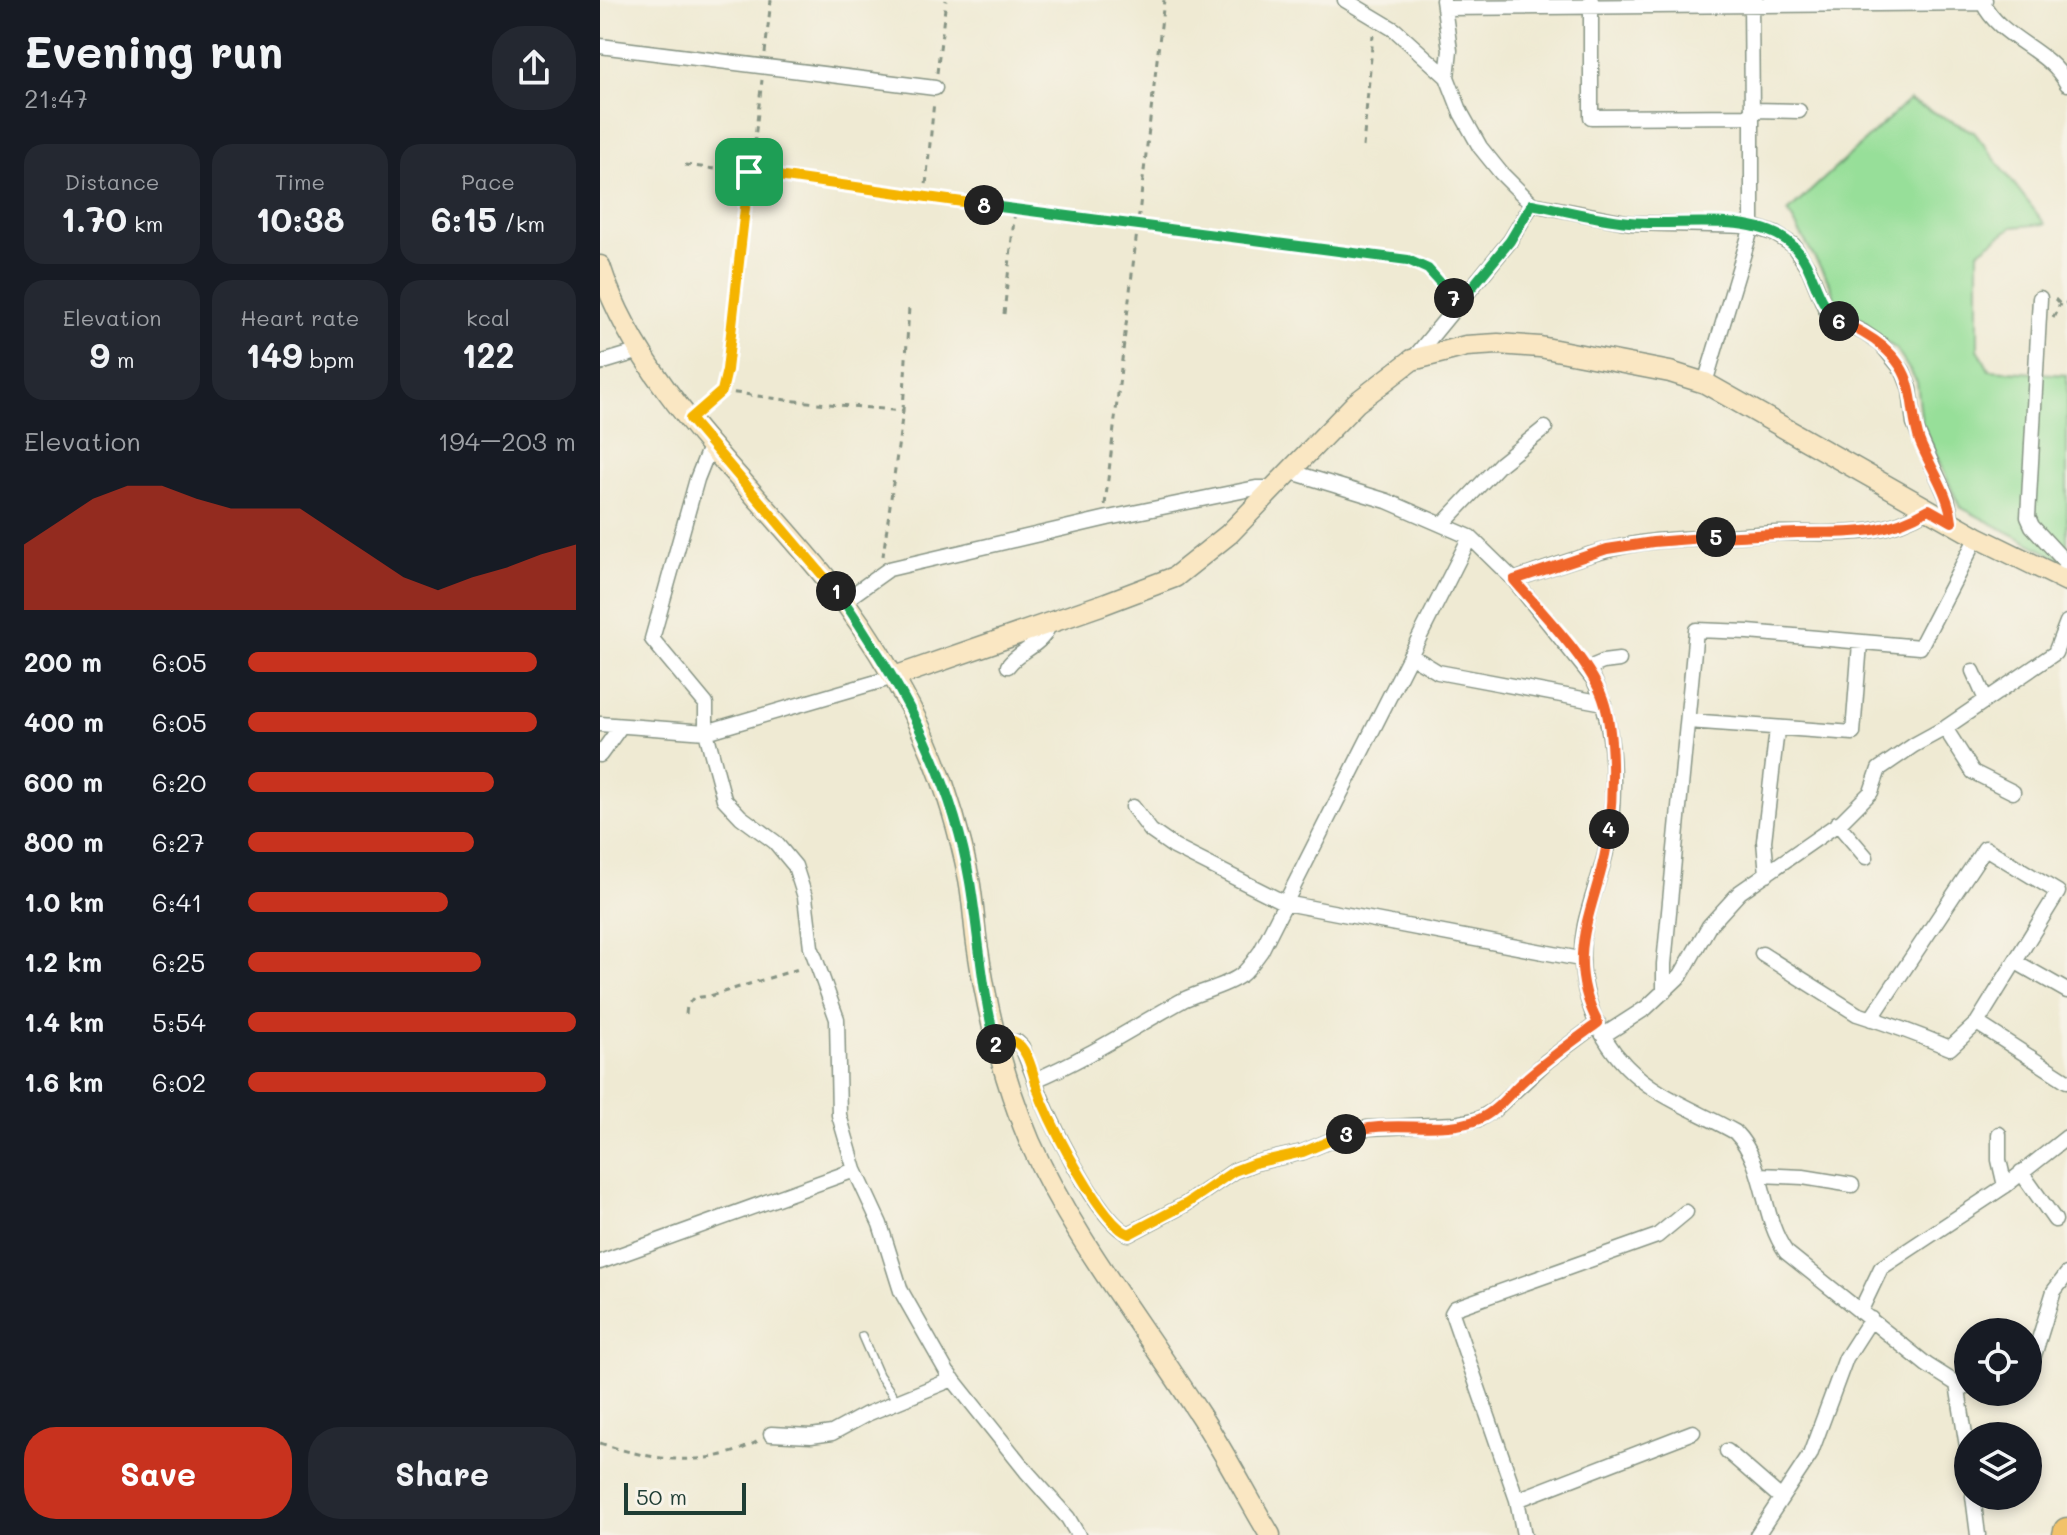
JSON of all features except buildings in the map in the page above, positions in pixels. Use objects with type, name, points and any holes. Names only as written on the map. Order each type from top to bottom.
[{"type":"street","points":[[1345,0],[1412,43],[1447,77],[1461,113],[1480,147],[1532,204],[1631,223],[1752,226],[1775,234],[1793,245],[1809,269],[1826,310],[1839,321],[1881,344],[1903,371],[1910,389],[1914,424],[1947,498],[1952,522]]},
{"type":"street","points":[[1447,77],[1450,50],[1443,4],[1984,2],[1991,19],[2055,66],[2067,84]]},
{"type":"street","points":[[1705,383],[1752,226],[1751,3]]},
{"type":"street","points":[[1591,4],[1591,117],[1799,111]]},
{"type":"street","points":[[600,46],[935,88]]},
{"type":"street","points":[[600,724],[706,732],[894,677],[1175,577],[1229,534],[1356,403],[1412,360],[1510,241],[1532,204]]},
{"type":"street","points":[[600,266],[615,305],[640,351],[690,419],[844,601],[894,677],[932,751],[957,829],[970,882],[977,945],[996,1044],[1030,1141],[1083,1243],[1198,1411],[1270,1535]]},
{"type":"street","points":[[2040,298],[2028,517],[2032,526],[2067,564]]},
{"type":"street","points":[[1412,360],[1466,346],[1498,344],[1540,347],[1670,372],[1705,383],[1977,537],[2067,581]]},
{"type":"street","points":[[600,363],[640,351]]},
{"type":"street","points":[[1443,524],[1500,464],[1545,428]]},
{"type":"street","points":[[711,444],[697,479],[652,639],[706,704],[706,732],[724,799],[741,817],[775,842],[795,866],[805,897],[811,947],[837,1019],[839,1115],[855,1170],[880,1224],[901,1291],[953,1379],[1026,1471],[1068,1518],[1078,1535]]},
{"type":"street","points":[[1292,472],[1387,501],[1470,537],[1514,580],[1586,669],[1604,703],[1613,789],[1608,844],[1585,923],[1580,959],[1585,987],[1601,1029],[1626,1066],[1656,1090],[1735,1132],[1751,1152],[1776,1238],[1786,1252],[1927,1365],[1954,1381]]},
{"type":"street","points":[[844,601],[889,569],[1108,518],[1256,488],[1272,488]]},
{"type":"street","points":[[1514,580],[1607,549],[1653,542],[1777,533],[1865,533],[1897,525],[1929,509]]},
{"type":"street","points":[[1035,1080],[1079,1061],[1185,999],[1241,976],[1261,951],[1470,537]]},
{"type":"street","points":[[1664,992],[1664,964],[1696,630],[1920,647],[1977,537]]},
{"type":"street","points":[[1008,666],[1015,656],[1048,632],[1049,622]]},
{"type":"street","points":[[996,1044],[1017,1042],[1022,1047],[1052,1124],[1076,1167],[1119,1230],[1129,1234],[1186,1204],[1234,1171],[1255,1163],[1303,1152],[1356,1130],[1454,1124],[1479,1119],[1494,1110],[1547,1061],[1601,1029],[1646,1008],[1681,975],[1709,926],[1740,892],[1837,823],[1871,792],[1879,769],[2055,653],[2067,622]]},
{"type":"street","points":[[1688,721],[1853,733],[1860,643]]},
{"type":"street","points":[[1410,655],[1438,672],[1604,703]]},
{"type":"street","points":[[1586,669],[1619,660]]},
{"type":"street","points":[[1973,671],[1986,700]]},
{"type":"street","points":[[600,755],[621,726]]},
{"type":"street","points":[[1945,728],[1973,772],[2013,792]]},
{"type":"street","points":[[1767,874],[1764,841],[1777,729]]},
{"type":"street","points":[[1133,807],[1151,831],[1174,847],[1285,903],[1580,959]]},
{"type":"street","points":[[1837,823],[1866,857]]},
{"type":"street","points":[[1762,954],[1857,1014],[1871,1019],[1887,1022],[1950,1048],[1977,1023],[2058,892],[1985,848],[1871,1019]]},
{"type":"street","points":[[2016,962],[2067,991]]},
{"type":"street","points":[[1977,1023],[2067,1081]]},
{"type":"street","points":[[1999,1134],[1999,1160],[2005,1186]]},
{"type":"street","points":[[1757,1535],[1810,1455],[1846,1358],[1866,1316],[1881,1268],[2005,1186],[2067,1137]]},
{"type":"street","points":[[600,1262],[855,1170]]},
{"type":"street","points":[[2021,1172],[2055,1220]]},
{"type":"street","points":[[1759,1175],[1803,1177],[1852,1185]]},
{"type":"street","points":[[1524,1535],[1517,1500],[1452,1313],[1455,1308],[1657,1236],[1686,1212]]},
{"type":"street","points":[[2042,1330],[2054,1291],[2067,1274]]},
{"type":"street","points":[[771,1434],[811,1436],[832,1433],[867,1414],[953,1379]]},
{"type":"street","points":[[1517,1500],[1693,1432]]},
{"type":"street","points":[[1727,1451],[1781,1498]]},
{"type":"street","points":[[1975,1510],[1978,1535]]},
{"type":"lane","points":[[862,1336],[879,1375],[897,1401]]},
{"type":"path","points":[[690,419],[722,391],[727,370],[771,0]]},
{"type":"path","points":[[1108,518],[1104,500],[1164,0]]},
{"type":"path","points":[[1363,147],[1373,36],[1379,21]]},
{"type":"path","points":[[685,165],[1408,260],[1428,269],[1459,303]]},
{"type":"path","points":[[1004,314],[1015,209]]},
{"type":"path","points":[[880,576],[903,411],[909,307]]},
{"type":"path","points":[[722,391],[903,411]]},
{"type":"path","points":[[686,1014],[693,998],[710,996],[817,963]]},
{"type":"path","points":[[600,1443],[649,1456],[701,1461],[746,1448],[771,1434]]},
{"type":"green space","points":[[1909,100],[1974,132],[2045,224],[2012,227],[1978,252],[1978,349],[1989,370],[2067,375],[2067,563],[1960,507],[1922,425],[1917,382],[1896,349],[1838,308],[1830,284],[1788,212]]},
{"type":"route","points":[[749,172],[1408,260],[1428,269],[1459,303],[1510,241],[1532,204],[1631,223],[1752,226],[1775,234],[1793,245],[1809,269],[1826,310],[1839,321],[1881,344],[1903,371],[1910,389],[1914,424],[1947,498],[1952,522],[1929,509],[1897,525],[1865,533],[1777,533],[1653,542],[1607,549],[1514,580],[1594,680],[1607,716],[1613,789],[1608,844],[1585,923],[1580,959],[1585,987],[1598,1023],[1547,1061],[1494,1110],[1479,1119],[1454,1124],[1356,1130],[1303,1152],[1255,1163],[1234,1171],[1186,1204],[1129,1234],[1119,1230],[1109,1217],[1069,1154],[1039,1095],[1022,1047],[1013,1041],[996,1044],[977,945],[970,882],[957,829],[932,751],[894,677],[844,601],[690,419],[722,391],[749,172]]}]
